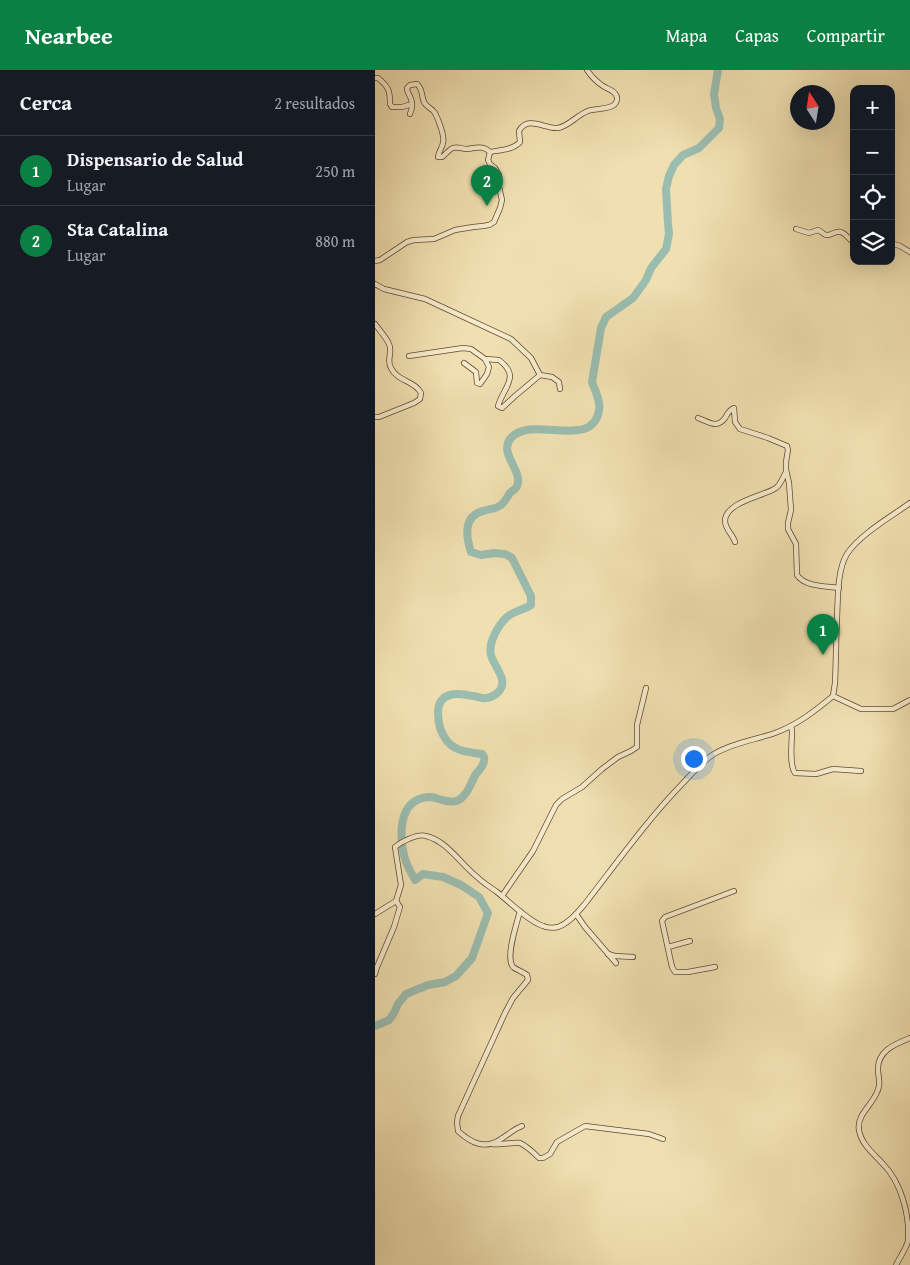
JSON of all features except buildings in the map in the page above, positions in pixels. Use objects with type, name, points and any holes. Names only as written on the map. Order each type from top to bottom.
[{"type":"street","points":[[490,152],[516,147],[520,142],[519,131],[523,125],[533,123],[560,128],[590,110],[613,105],[617,101],[616,94],[602,85],[587,70]]},
{"type":"street","points":[[375,78],[379,78],[387,86],[390,94],[390,104],[393,107],[412,104]]},
{"type":"street","points":[[410,114],[412,104],[407,88],[410,85],[417,84],[421,88],[423,101],[435,113],[444,138],[438,157],[442,157],[451,148],[455,147],[468,149],[486,148],[490,152]]},
{"type":"street","points":[[375,261],[380,260],[407,242],[433,240],[455,230],[489,225],[494,222],[501,208],[502,200],[498,182],[499,175],[490,164],[490,152]]},
{"type":"street","points":[[795,229],[809,232],[818,230],[826,235],[839,231],[843,232],[850,239]]},
{"type":"street","points":[[895,244],[910,252]]},
{"type":"street","points":[[375,284],[384,289],[425,299],[511,339],[531,358],[540,374],[552,377],[559,382],[560,389]]},
{"type":"street","points":[[375,324],[390,344],[388,362],[391,368],[398,377],[416,386],[421,393],[420,400],[375,417]]},
{"type":"street","points":[[409,356],[463,348],[471,350],[485,359],[499,360],[510,370],[511,377],[507,388],[501,396],[498,406],[500,408],[540,374]]},
{"type":"street","points":[[463,364],[476,372],[477,383],[480,384],[487,374],[489,367],[485,359]]},
{"type":"street","points":[[698,418],[720,424],[730,410],[734,408],[735,422],[740,429],[787,446],[786,472],[789,483],[791,510],[788,529],[796,544],[797,575],[813,585],[839,588]]},
{"type":"street","points":[[735,542],[734,536],[725,520],[727,515],[738,505],[775,488],[781,482],[786,472]]},
{"type":"street","points":[[375,914],[396,901],[401,885],[395,847],[399,843],[424,835],[444,844],[476,877],[533,921],[549,928],[565,923],[576,914],[667,799],[704,760],[724,749],[791,726],[833,696],[839,588],[842,566],[846,555],[875,528],[910,503]]},
{"type":"street","points":[[502,896],[533,851],[556,805],[562,798],[582,787],[618,757],[631,752],[637,747],[637,725],[646,688]]},
{"type":"street","points":[[833,696],[861,709],[893,709],[910,700]]},
{"type":"street","points":[[791,726],[792,764],[795,774],[816,774],[833,769],[861,770]]},
{"type":"street","points":[[715,967],[675,972],[664,937],[662,922],[665,916],[734,891]]},
{"type":"street","points":[[375,974],[394,927],[400,906],[396,901]]},
{"type":"street","points":[[520,911],[510,958],[511,964],[527,975],[527,980],[513,998],[505,1013],[459,1116],[457,1122],[458,1131],[467,1140],[477,1143],[501,1145],[518,1143],[532,1151],[539,1158],[550,1154],[557,1142],[585,1126],[649,1134],[663,1138]]},
{"type":"street","points":[[576,914],[616,963]]},
{"type":"street","points":[[667,947],[689,942]]},
{"type":"street","points":[[607,954],[633,957]]},
{"type":"street","points":[[896,1265],[908,1242],[910,1219],[897,1183],[888,1169],[865,1144],[859,1130],[860,1119],[877,1092],[880,1057],[887,1049],[910,1038]]},
{"type":"street","points":[[490,1144],[522,1126]]},
{"type":"green space","points":[[812,623],[835,625],[833,640],[811,639]]},
{"type":"waterway","points":[[375,1026],[389,1020],[406,994],[428,985],[445,982],[456,976],[472,958],[488,913],[479,897],[461,885],[443,877],[423,874],[415,880],[406,862],[402,843],[403,822],[411,804],[419,799],[430,797],[449,802],[459,800],[467,792],[483,765],[484,757],[482,754],[459,749],[447,741],[439,724],[439,706],[441,701],[449,695],[460,694],[485,698],[499,692],[502,681],[491,655],[492,640],[497,629],[507,617],[531,605],[531,596],[512,558],[505,554],[481,555],[471,552],[467,534],[469,522],[477,514],[501,505],[516,488],[517,476],[507,450],[511,438],[520,432],[532,429],[573,431],[585,429],[594,423],[599,407],[592,382],[601,328],[606,317],[633,298],[646,280],[651,268],[666,249],[669,234],[666,189],[669,176],[674,165],[683,155],[699,148],[719,128],[720,119],[714,94],[718,70]]},
{"type":"place","name":"Sta Catalina","points":[[487,206]]},
{"type":"place","name":"Dispensario de Salud","points":[[823,655]]}]
